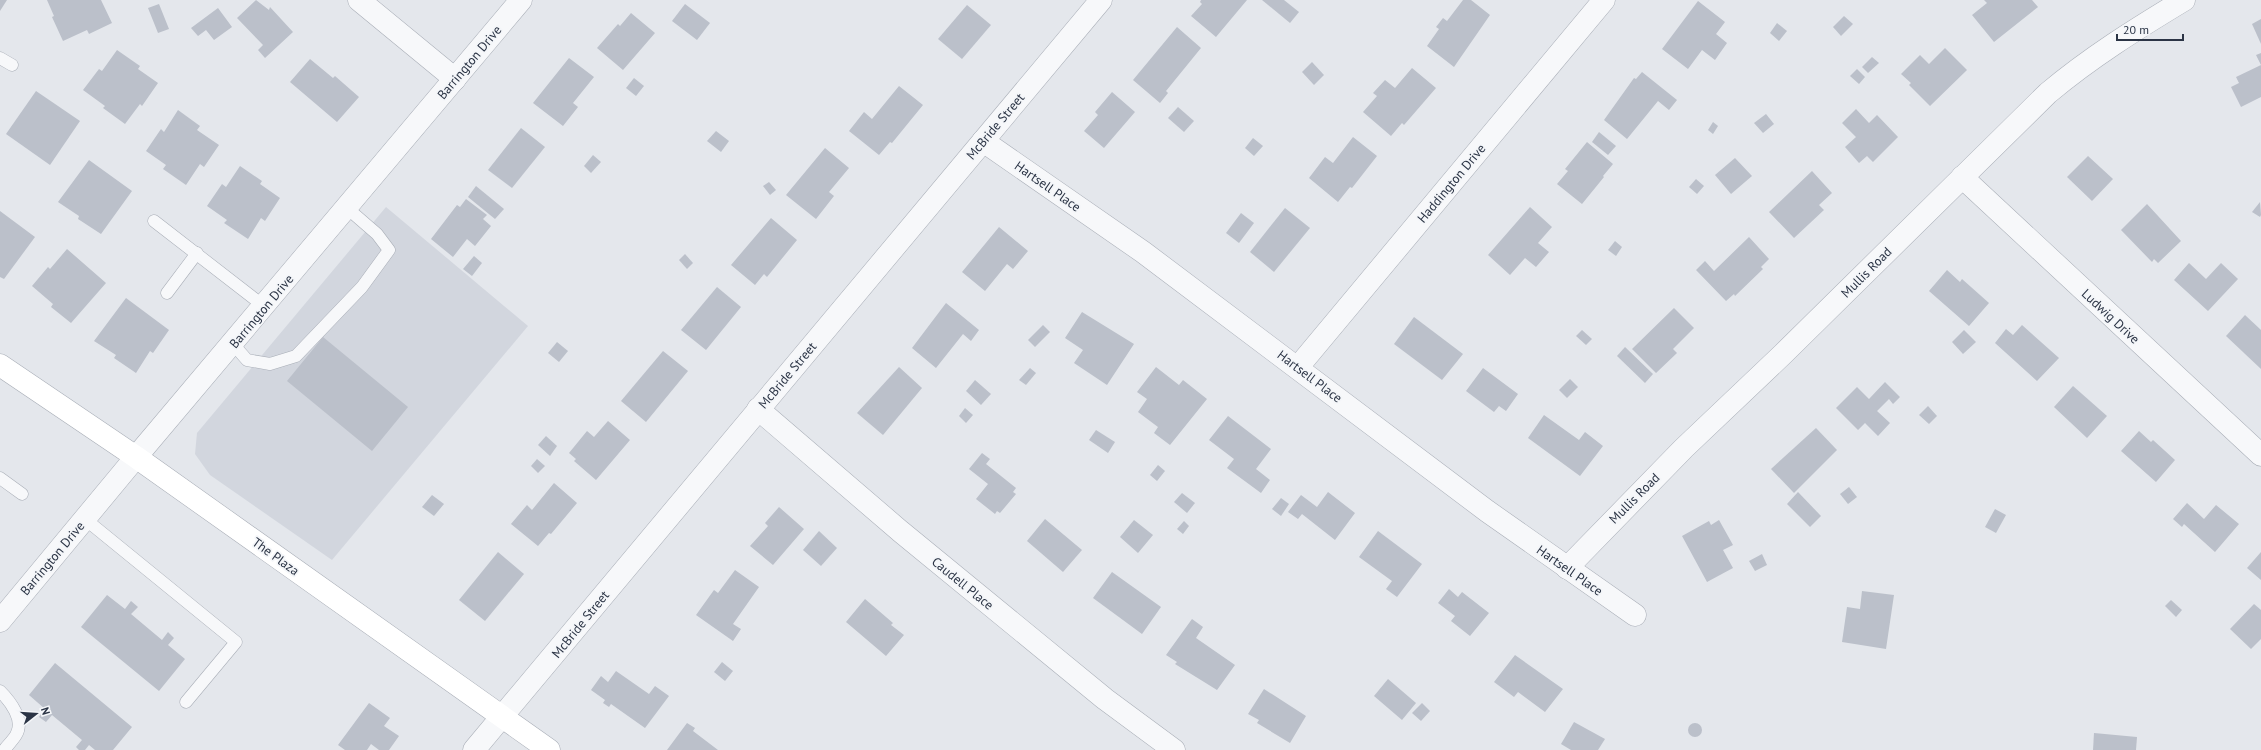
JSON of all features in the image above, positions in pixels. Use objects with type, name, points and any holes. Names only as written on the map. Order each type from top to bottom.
[{"type":"main road","name":"The Plaza","points":[[0,365],[136,457],[549,750]]},
{"type":"street","points":[[359,0],[455,79]]},
{"type":"street","name":"Barrington Drive","points":[[0,620],[521,0]]},
{"type":"street","name":"McBride Street","points":[[474,750],[1100,0]]},
{"type":"street","name":"Haddington Drive","points":[[1298,367],[1604,0]]},
{"type":"street","name":"Mullis Road","points":[[1567,568],[1678,454],[1783,354],[2048,93],[2076,69],[2120,38],[2184,0]]},
{"type":"street","name":"Hartsell Place","points":[[983,141],[1143,252],[1298,367],[1487,512],[1635,615]]},
{"type":"street","name":"Ludwig Drive","points":[[1962,177],[2261,456]]},
{"type":"street","name":"Caudell Place","points":[[758,409],[900,530],[1087,684],[1174,750]]},
{"type":"lane","points":[[0,58],[12,65]]},
{"type":"lane","points":[[232,344],[247,360],[270,364],[296,356],[362,287],[389,250],[377,234],[347,208]]},
{"type":"lane","points":[[154,221],[197,253],[264,307]]},
{"type":"lane","points":[[167,293],[197,253]]},
{"type":"lane","points":[[0,478],[22,494]]},
{"type":"lane","points":[[85,519],[236,642],[186,702]]},
{"type":"lane","points":[[0,690],[11,702],[17,719],[17,734],[4,750]]},
{"type":"shaded area","points":[[386,207],[528,326],[332,560],[210,475],[195,454],[197,433]]},
{"type":"building","points":[[0,0],[7,0],[0,11]]},
{"type":"building","points":[[47,0],[101,0],[112,23],[89,34],[87,30],[63,41],[52,17],[54,16]]},
{"type":"building","points":[[256,0],[269,10],[270,7],[293,32],[265,58],[258,50],[263,45],[237,18]]},
{"type":"building","points":[[1201,0],[1247,0],[1216,37],[1191,16],[1202,4],[1200,2]]},
{"type":"building","points":[[1262,0],[1284,0],[1299,12],[1290,23]]},
{"type":"building","points":[[1463,0],[1471,0],[1490,15],[1454,67],[1427,46],[1439,29],[1436,27],[1443,18],[1447,21]]},
{"type":"building","points":[[1984,0],[2032,0],[2038,7],[1994,42],[1972,15],[1987,3]]},
{"type":"building","points":[[1698,1],[1725,22],[1716,34],[1727,43],[1715,60],[1702,50],[1688,69],[1662,49]]},
{"type":"building","points":[[159,4],[169,29],[158,33],[148,8]]},
{"type":"building","points":[[685,4],[710,23],[697,40],[672,21]]},
{"type":"building","points":[[967,5],[991,25],[962,59],[938,39]]},
{"type":"building","points":[[218,8],[232,27],[214,40],[206,30],[198,36],[191,28]]},
{"type":"building","points":[[631,13],[655,33],[623,70],[597,48],[618,24],[620,26]]},
{"type":"building","points":[[1844,16],[1853,24],[1841,36],[1833,27]]},
{"type":"building","points":[[2261,19],[2261,44],[2252,24]]},
{"type":"building","points":[[1777,23],[1787,31],[1779,41],[1770,33]]},
{"type":"building","points":[[1177,27],[1201,48],[1166,91],[1168,93],[1160,103],[1133,80]]},
{"type":"building","points":[[1945,48],[1967,70],[1930,106],[1909,85],[1911,83],[1901,74],[1920,55],[1929,64]]},
{"type":"building","points":[[117,50],[140,66],[138,69],[158,83],[142,106],[140,104],[125,124],[103,108],[105,106],[83,90],[99,69],[102,71]]},
{"type":"building","points":[[2261,53],[2261,65],[2256,55]]},
{"type":"building","points":[[1872,57],[1879,63],[1868,73],[1862,67]]},
{"type":"building","points":[[569,58],[594,77],[573,103],[578,107],[563,126],[533,103]]},
{"type":"building","points":[[310,59],[333,78],[335,76],[359,97],[337,122],[290,82]]},
{"type":"building","points":[[1312,62],[1324,75],[1314,85],[1302,72]]},
{"type":"building","points":[[2261,65],[2261,97],[2241,107],[2231,87],[2239,83],[2236,77]]},
{"type":"building","points":[[1412,68],[1436,88],[1404,125],[1402,123],[1391,136],[1363,112],[1377,96],[1373,93],[1385,80],[1395,88]]},
{"type":"building","points":[[1857,69],[1865,77],[1859,84],[1850,76]]},
{"type":"building","points":[[1642,72],[1677,100],[1669,110],[1658,101],[1627,139],[1604,120],[1634,78],[1636,79]]},
{"type":"building","points":[[634,78],[644,86],[636,96],[626,88]]},
{"type":"building","points":[[899,86],[923,105],[892,143],[890,142],[879,155],[849,131],[864,112],[872,119]]},
{"type":"building","points":[[36,91],[80,121],[50,165],[6,134]]},
{"type":"building","points":[[1112,92],[1135,112],[1104,148],[1084,131],[1098,115],[1095,112]]},
{"type":"building","points":[[1178,107],[1194,121],[1184,132],[1168,118]]},
{"type":"building","points":[[1856,109],[1869,123],[1877,115],[1898,137],[1873,162],[1867,156],[1859,163],[1845,147],[1856,137],[1842,123]]},
{"type":"building","points":[[178,110],[200,126],[197,130],[219,145],[204,167],[200,164],[186,185],[163,169],[166,165],[146,151],[161,129],[164,132]]},
{"type":"building","points":[[1766,114],[1774,124],[1763,133],[1754,123]]},
{"type":"building","points":[[1713,122],[1718,126],[1713,134],[1708,130]]},
{"type":"building","points":[[521,128],[545,147],[512,188],[488,170]]},
{"type":"building","points":[[716,131],[729,141],[721,152],[707,141]]},
{"type":"building","points":[[1599,132],[1616,146],[1608,155],[1592,142]]},
{"type":"building","points":[[1353,137],[1377,156],[1352,188],[1350,187],[1338,202],[1309,178],[1325,157],[1333,163]]},
{"type":"building","points":[[1253,138],[1263,146],[1254,156],[1245,148]]},
{"type":"building","points":[[1587,142],[1613,164],[1582,204],[1557,184],[1568,171],[1565,169]]},
{"type":"building","points":[[825,148],[849,168],[829,192],[834,196],[816,219],[786,195]]},
{"type":"building","points":[[593,155],[601,162],[591,173],[584,166]]},
{"type":"building","points":[[2088,156],[2113,179],[2092,201],[2067,177]]},
{"type":"building","points":[[1735,158],[1752,176],[1731,194],[1715,175]]},
{"type":"building","points":[[89,160],[132,191],[101,234],[78,219],[79,216],[58,202]]},
{"type":"building","points":[[240,166],[262,181],[260,184],[280,198],[265,221],[261,218],[248,239],[224,223],[227,220],[207,206],[222,184],[226,187]]},
{"type":"building","points":[[1812,171],[1832,193],[1819,205],[1824,210],[1794,238],[1769,212]]},
{"type":"building","points":[[1696,179],[1704,186],[1697,194],[1689,187]]},
{"type":"building","points":[[769,182],[776,190],[770,195],[763,186]]},
{"type":"building","points":[[476,186],[504,209],[495,219],[468,197]]},
{"type":"building","points":[[466,199],[487,215],[483,219],[491,226],[475,246],[467,239],[453,257],[431,239],[457,205],[460,207]]},
{"type":"building","points":[[2260,202],[2261,215],[2260,217],[2252,212]]},
{"type":"building","points":[[2147,204],[2181,241],[2158,263],[2154,259],[2152,262],[2121,230]]},
{"type":"building","points":[[1530,207],[1552,227],[1538,243],[1549,252],[1536,267],[1525,258],[1510,275],[1488,255]]},
{"type":"building","points":[[1285,208],[1310,228],[1274,272],[1250,252]]},
{"type":"building","points":[[0,211],[35,237],[4,279],[0,277]]},
{"type":"building","points":[[1241,213],[1254,223],[1239,243],[1226,233]]},
{"type":"building","points":[[771,218],[797,240],[767,277],[764,274],[755,285],[731,265]]},
{"type":"building","points":[[999,227],[1028,251],[1013,269],[1007,264],[985,291],[962,272]]},
{"type":"building","points":[[1749,237],[1769,259],[1761,267],[1763,269],[1735,296],[1734,294],[1726,301],[1696,270],[1705,261],[1714,271]]},
{"type":"building","points":[[1615,241],[1622,247],[1616,256],[1608,250]]},
{"type":"building","points":[[67,249],[106,283],[71,323],[51,307],[53,304],[32,286],[48,267],[50,269]]},
{"type":"building","points":[[685,254],[693,263],[687,269],[679,260]]},
{"type":"building","points":[[474,256],[482,263],[472,276],[463,269]]},
{"type":"building","points":[[2189,263],[2206,279],[2221,263],[2238,279],[2208,311],[2174,280]]},
{"type":"building","points":[[1947,270],[1960,282],[1962,279],[1989,303],[1969,326],[1929,291]]},
{"type":"building","points":[[717,287],[741,307],[706,350],[681,330]]},
{"type":"building","points":[[126,298],[169,330],[153,353],[150,351],[136,373],[114,358],[116,355],[94,341]]},
{"type":"building","points":[[946,303],[979,330],[971,341],[963,334],[936,368],[912,348]]},
{"type":"building","points":[[1674,308],[1694,328],[1673,349],[1677,353],[1656,373],[1632,349]]},
{"type":"building","points":[[1082,312],[1134,344],[1107,385],[1074,363],[1083,350],[1065,338]]},
{"type":"building","points":[[2245,315],[2261,330],[2261,369],[2226,336]]},
{"type":"building","points":[[1414,317],[1463,354],[1442,380],[1394,344]]},
{"type":"building","points":[[1043,325],[1050,332],[1035,347],[1028,340]]},
{"type":"building","points":[[2022,325],[2059,358],[2037,381],[1995,343],[2006,329],[2013,335]]},
{"type":"building","points":[[1582,330],[1592,339],[1586,345],[1576,336]]},
{"type":"building","points":[[1964,330],[1976,342],[1963,354],[1952,342]]},
{"type":"building","points":[[323,337],[408,407],[372,451],[287,381]]},
{"type":"building","points":[[557,342],[568,351],[559,362],[548,353]]},
{"type":"building","points":[[1625,347],[1653,374],[1645,383],[1617,356]]},
{"type":"building","points":[[663,351],[688,371],[646,422],[621,401]]},
{"type":"building","points":[[899,367],[922,388],[883,435],[857,413]]},
{"type":"building","points":[[1156,367],[1179,385],[1183,380],[1207,399],[1170,445],[1154,433],[1158,427],[1138,412],[1147,399],[1137,392]]},
{"type":"building","points":[[1030,368],[1036,373],[1026,385],[1019,380]]},
{"type":"building","points":[[1483,368],[1518,394],[1506,411],[1499,406],[1494,412],[1466,391]]},
{"type":"building","points":[[1570,379],[1578,387],[1567,398],[1559,390]]},
{"type":"building","points":[[975,380],[991,394],[981,405],[966,391]]},
{"type":"building","points":[[1885,382],[1900,397],[1893,404],[1889,399],[1877,411],[1890,423],[1878,436],[1865,423],[1858,430],[1836,408],[1857,387],[1869,399]]},
{"type":"building","points":[[2073,386],[2107,416],[2087,438],[2054,407]]},
{"type":"building","points":[[1928,406],[1937,416],[1929,424],[1919,415]]},
{"type":"building","points":[[965,408],[973,415],[966,423],[959,416]]},
{"type":"building","points":[[1544,415],[1579,440],[1585,432],[1603,446],[1580,476],[1528,438]]},
{"type":"building","points":[[1228,416],[1271,449],[1256,469],[1270,480],[1261,493],[1227,468],[1234,459],[1209,440]]},
{"type":"building","points":[[608,421],[630,440],[596,480],[574,461],[576,459],[569,453],[587,431],[594,437]]},
{"type":"building","points":[[1816,428],[1837,450],[1794,493],[1771,469]]},
{"type":"building","points":[[1096,430],[1115,442],[1108,453],[1089,440]]},
{"type":"building","points":[[2139,431],[2151,442],[2153,440],[2175,460],[2156,482],[2121,451]]},
{"type":"building","points":[[546,436],[557,446],[550,456],[538,445]]},
{"type":"building","points":[[982,453],[990,459],[986,464],[1016,488],[1013,492],[1016,494],[1000,513],[997,511],[995,514],[976,499],[988,484],[969,469]]},
{"type":"building","points":[[537,459],[545,466],[538,473],[531,466]]},
{"type":"building","points":[[1158,465],[1165,471],[1157,481],[1150,475]]},
{"type":"building","points":[[554,483],[577,503],[551,534],[549,533],[538,546],[511,524],[527,505],[532,510]]},
{"type":"building","points":[[1849,487],[1857,497],[1848,504],[1840,494]]},
{"type":"building","points":[[1328,492],[1355,513],[1335,540],[1302,514],[1298,519],[1288,512],[1301,495],[1317,507]]},
{"type":"building","points":[[1798,492],[1821,516],[1810,527],[1787,504]]},
{"type":"building","points":[[1182,493],[1195,503],[1187,513],[1174,502]]},
{"type":"building","points":[[432,495],[444,504],[434,516],[422,507]]},
{"type":"building","points":[[1281,498],[1289,504],[1281,516],[1272,509]]},
{"type":"building","points":[[2187,503],[2204,519],[2216,505],[2239,524],[2215,552],[2184,524],[2182,527],[2173,519]]},
{"type":"building","points":[[779,507],[804,529],[773,565],[750,546],[768,526],[765,523]]},
{"type":"building","points":[[1995,509],[2006,515],[1996,533],[1985,527]]},
{"type":"building","points":[[1045,519],[1082,550],[1063,572],[1027,541]]},
{"type":"building","points":[[1134,520],[1153,535],[1138,553],[1120,537]]},
{"type":"building","points":[[1719,520],[1733,545],[1723,550],[1733,568],[1707,582],[1682,536],[1709,521],[1711,525]]},
{"type":"building","points":[[1184,521],[1189,526],[1183,534],[1177,529]]},
{"type":"building","points":[[819,531],[837,548],[821,566],[803,550]]},
{"type":"building","points":[[1378,531],[1422,564],[1397,597],[1386,589],[1392,581],[1359,557]]},
{"type":"building","points":[[498,552],[524,574],[485,621],[459,600]]},
{"type":"building","points":[[2261,552],[2261,580],[2247,568]]},
{"type":"building","points":[[1762,554],[1767,565],[1755,571],[1749,561]]},
{"type":"building","points":[[735,570],[759,587],[733,624],[741,629],[733,641],[696,615],[714,590],[718,593]]},
{"type":"building","points":[[1112,572],[1161,607],[1142,634],[1093,598]]},
{"type":"building","points":[[1449,589],[1458,597],[1462,592],[1489,613],[1470,636],[1451,621],[1455,616],[1438,603]]},
{"type":"building","points":[[1862,591],[1894,595],[1886,649],[1842,642],[1847,607],[1860,609]]},
{"type":"building","points":[[107,595],[125,609],[131,601],[138,607],[131,614],[162,640],[168,632],[174,638],[168,645],[185,659],[159,691],[81,627]]},
{"type":"building","points":[[865,599],[893,623],[891,625],[904,635],[886,656],[846,622]]},
{"type":"building","points":[[2171,600],[2182,610],[2176,617],[2165,606]]},
{"type":"building","points":[[2254,604],[2261,610],[2261,639],[2251,649],[2230,629]]},
{"type":"building","points":[[1192,619],[1203,627],[1196,638],[1235,665],[1217,690],[1175,664],[1177,662],[1166,655]]},
{"type":"building","points":[[1515,655],[1563,689],[1545,712],[1518,692],[1514,697],[1494,682]]},
{"type":"building","points":[[722,662],[733,671],[725,681],[714,672]]},
{"type":"building","points":[[55,663],[132,727],[113,750],[95,750],[89,745],[85,750],[79,750],[76,747],[82,740],[52,715],[46,722],[39,717],[45,709],[29,695]]},
{"type":"building","points":[[616,671],[649,694],[655,686],[669,696],[645,728],[611,704],[609,707],[603,703],[605,700],[591,690],[601,676],[608,682]]},
{"type":"building","points":[[1388,679],[1416,703],[1402,720],[1374,696]]},
{"type":"building","points":[[1264,689],[1306,716],[1290,743],[1257,723],[1259,720],[1248,714]]},
{"type":"building","points":[[369,703],[390,718],[384,726],[399,736],[389,750],[379,750],[371,744],[367,750],[345,750],[338,745]]},
{"type":"building","points":[[1422,703],[1430,711],[1421,721],[1412,713]]},
{"type":"building","points":[[1574,722],[1605,739],[1598,750],[1571,750],[1561,744]]},
{"type":"building","points":[[687,723],[695,728],[693,731],[718,750],[667,750]]},
{"type":"building","points":[[1695,723],[1700,725],[1702,730],[1700,735],[1695,737],[1690,735],[1688,730],[1690,725]]},
{"type":"building","points":[[2094,733],[2137,737],[2136,750],[2093,750]]}]
